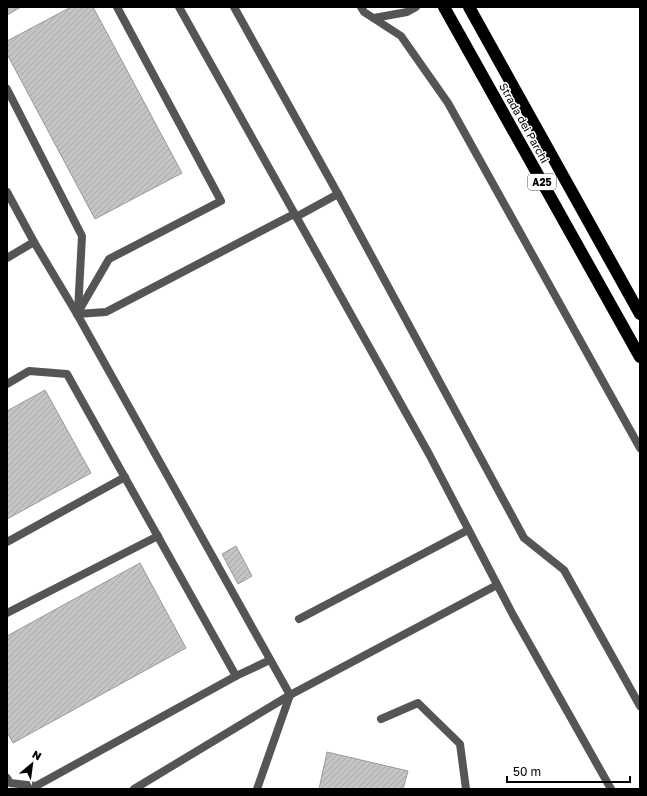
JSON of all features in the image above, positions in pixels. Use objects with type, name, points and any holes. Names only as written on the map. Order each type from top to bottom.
[{"type":"highway","name":"Strada dei Parchi","points":[[444,7],[640,357]]},
{"type":"highway","name":"Strada dei Parchi","points":[[469,7],[640,314]]},
{"type":"lane","points":[[77,314],[109,259],[221,201],[117,7]]},
{"type":"lane","points":[[179,7],[429,454],[497,585],[611,789]]},
{"type":"lane","points":[[234,7],[338,194],[524,538],[564,570],[640,706]]},
{"type":"lane","points":[[361,7],[364,12],[401,36],[448,103],[640,448]]},
{"type":"lane","points":[[374,18],[407,12],[416,7]]},
{"type":"lane","points":[[7,89],[82,236],[77,314]]},
{"type":"lane","points":[[7,192],[290,695],[256,789]]},
{"type":"lane","points":[[77,314],[106,312],[338,194]]},
{"type":"lane","points":[[7,258],[34,242]]},
{"type":"lane","points":[[7,384],[29,371],[67,374],[236,676]]},
{"type":"lane","points":[[7,542],[125,477]]},
{"type":"lane","points":[[298,619],[468,530]]},
{"type":"lane","points":[[7,613],[158,536]]},
{"type":"lane","points":[[134,789],[290,695],[497,585]]},
{"type":"lane","points":[[7,778],[10,783],[36,786],[236,676],[270,660]]},
{"type":"lane","points":[[381,719],[418,703],[460,744],[466,789]]},
{"type":"building","points":[[7,7],[21,7],[7,15]]},
{"type":"building","points":[[71,7],[93,7],[182,173],[95,219],[7,54],[7,41]]},
{"type":"building","points":[[45,390],[91,473],[7,519],[7,411]]},
{"type":"building","points":[[236,546],[252,576],[238,584],[222,554]]},
{"type":"building","points":[[140,563],[186,648],[13,743],[7,732],[7,636]]},
{"type":"building","points":[[327,752],[408,771],[403,789],[319,789]]}]
